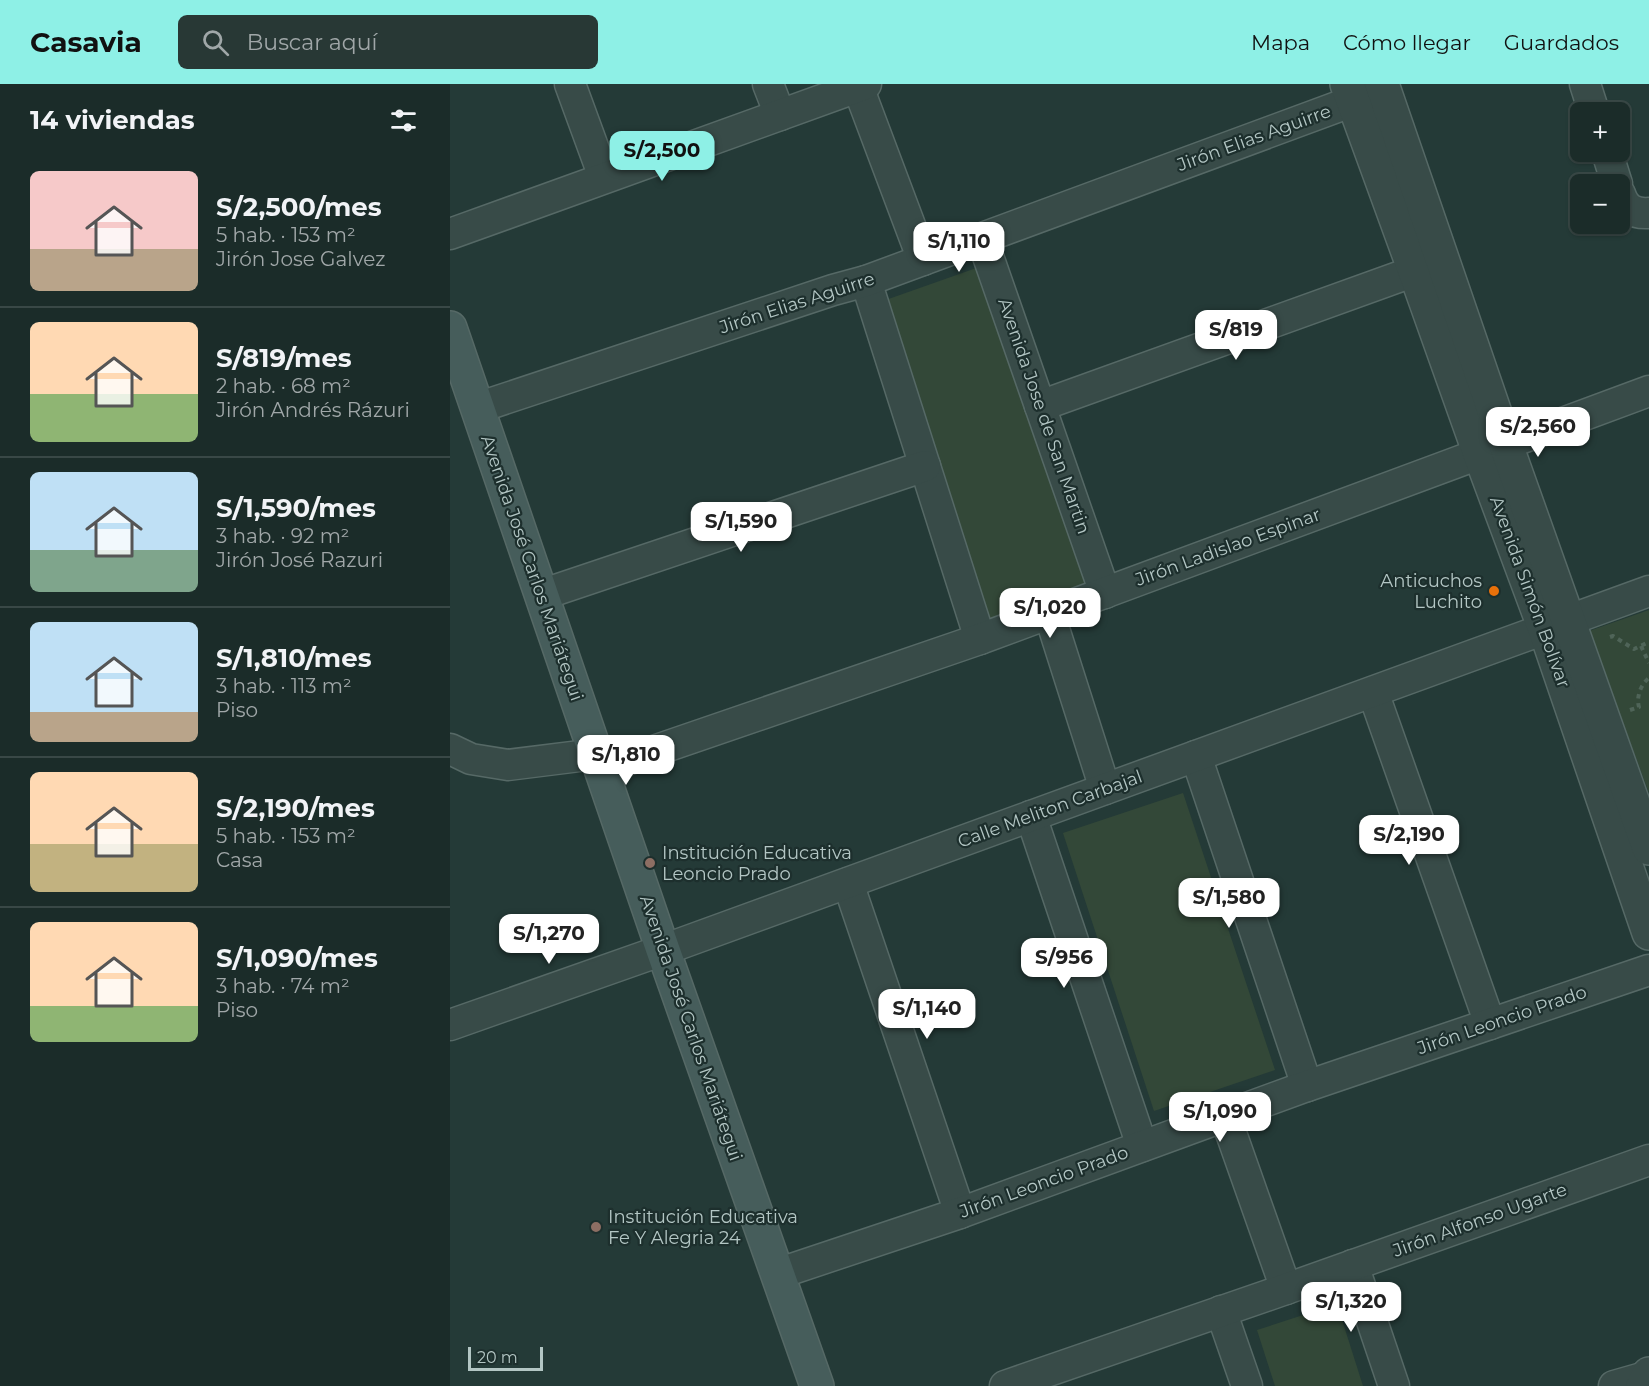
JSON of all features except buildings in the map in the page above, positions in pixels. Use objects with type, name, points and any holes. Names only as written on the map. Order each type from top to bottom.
[{"type":"main road","name":"Avenida José Carlos Mariátegui","points":[[450,328],[663,950],[817,1386]]},
{"type":"street","points":[[570,84],[604,177]]},
{"type":"street","points":[[768,84],[780,115]]},
{"type":"street","points":[[1585,84],[1591,102]]},
{"type":"street","points":[[450,234],[862,86],[923,260]]},
{"type":"street","name":"Jirón Elias Aguirre","points":[[477,408],[866,281],[982,238],[1350,93],[1383,87]]},
{"type":"street","name":"Avenida Simón Bolívar","points":[[1383,87],[1493,450]]},
{"type":"street","name":"Avenida Simón Bolívar","points":[[1350,93],[1415,271],[1493,450],[1649,848]]},
{"type":"street","points":[[1630,209],[1639,213],[1649,213]]},
{"type":"street","name":"Avenida Jose de San Martin","points":[[982,238],[1106,593]]},
{"type":"street","points":[[1040,406],[1415,271]]},
{"type":"street","points":[[866,281],[980,639]]},
{"type":"street","name":"Jirón Ladislao Espinar","points":[[450,750],[471,759],[507,765],[599,762],[980,639],[1649,391]]},
{"type":"street","points":[[541,596],[925,466]]},
{"type":"street","name":"Calle Meliton Carbajal","points":[[450,1025],[1373,692],[1564,632],[1649,591]]},
{"type":"street","points":[[1049,614],[1105,789]]},
{"type":"street","name":"Avenida Simón Bolívar","points":[[1564,632],[1649,933]]},
{"type":"street","points":[[1373,692],[1490,1024]]},
{"type":"street","points":[[1196,756],[1307,1086]]},
{"type":"street","points":[[1031,816],[1142,1146]]},
{"type":"street","points":[[848,883],[960,1213]]},
{"type":"street","name":"Jirón Leoncio Prado","points":[[777,1274],[960,1213],[1307,1086],[1649,969]]},
{"type":"street","points":[[1225,1116],[1286,1289]]},
{"type":"street","name":"Jirón Alfonso Ugarte","points":[[1005,1386],[1649,1160]]},
{"type":"street","points":[[1353,1265],[1394,1386]]},
{"type":"street","points":[[1221,1311],[1247,1386]]},
{"type":"street","points":[[1614,1386],[1647,1378]]},
{"type":"path","points":[[1564,632],[1613,636],[1634,649],[1649,642]]},
{"type":"path","points":[[1641,646],[1649,663]]},
{"type":"path","points":[[1630,710],[1640,707],[1637,702],[1641,688],[1649,678]]},
{"type":"green space","points":[[982,266],[1091,587],[989,622],[880,302]]},
{"type":"green space","points":[[1649,610],[1649,793],[1589,631]]},
{"type":"green space","points":[[1183,793],[1275,1070],[1154,1111],[1063,833]]},
{"type":"green space","points":[[1337,1304],[1363,1386],[1275,1386],[1257,1330]]},
{"type":"place","name":"Anticuchos Luchito","points":[[1494,591]]},
{"type":"place","name":"Institución Educativa Leoncio Prado","points":[[650,863]]},
{"type":"place","name":"Institución Educativa Fe Y Alegria 24","points":[[596,1227]]}]
